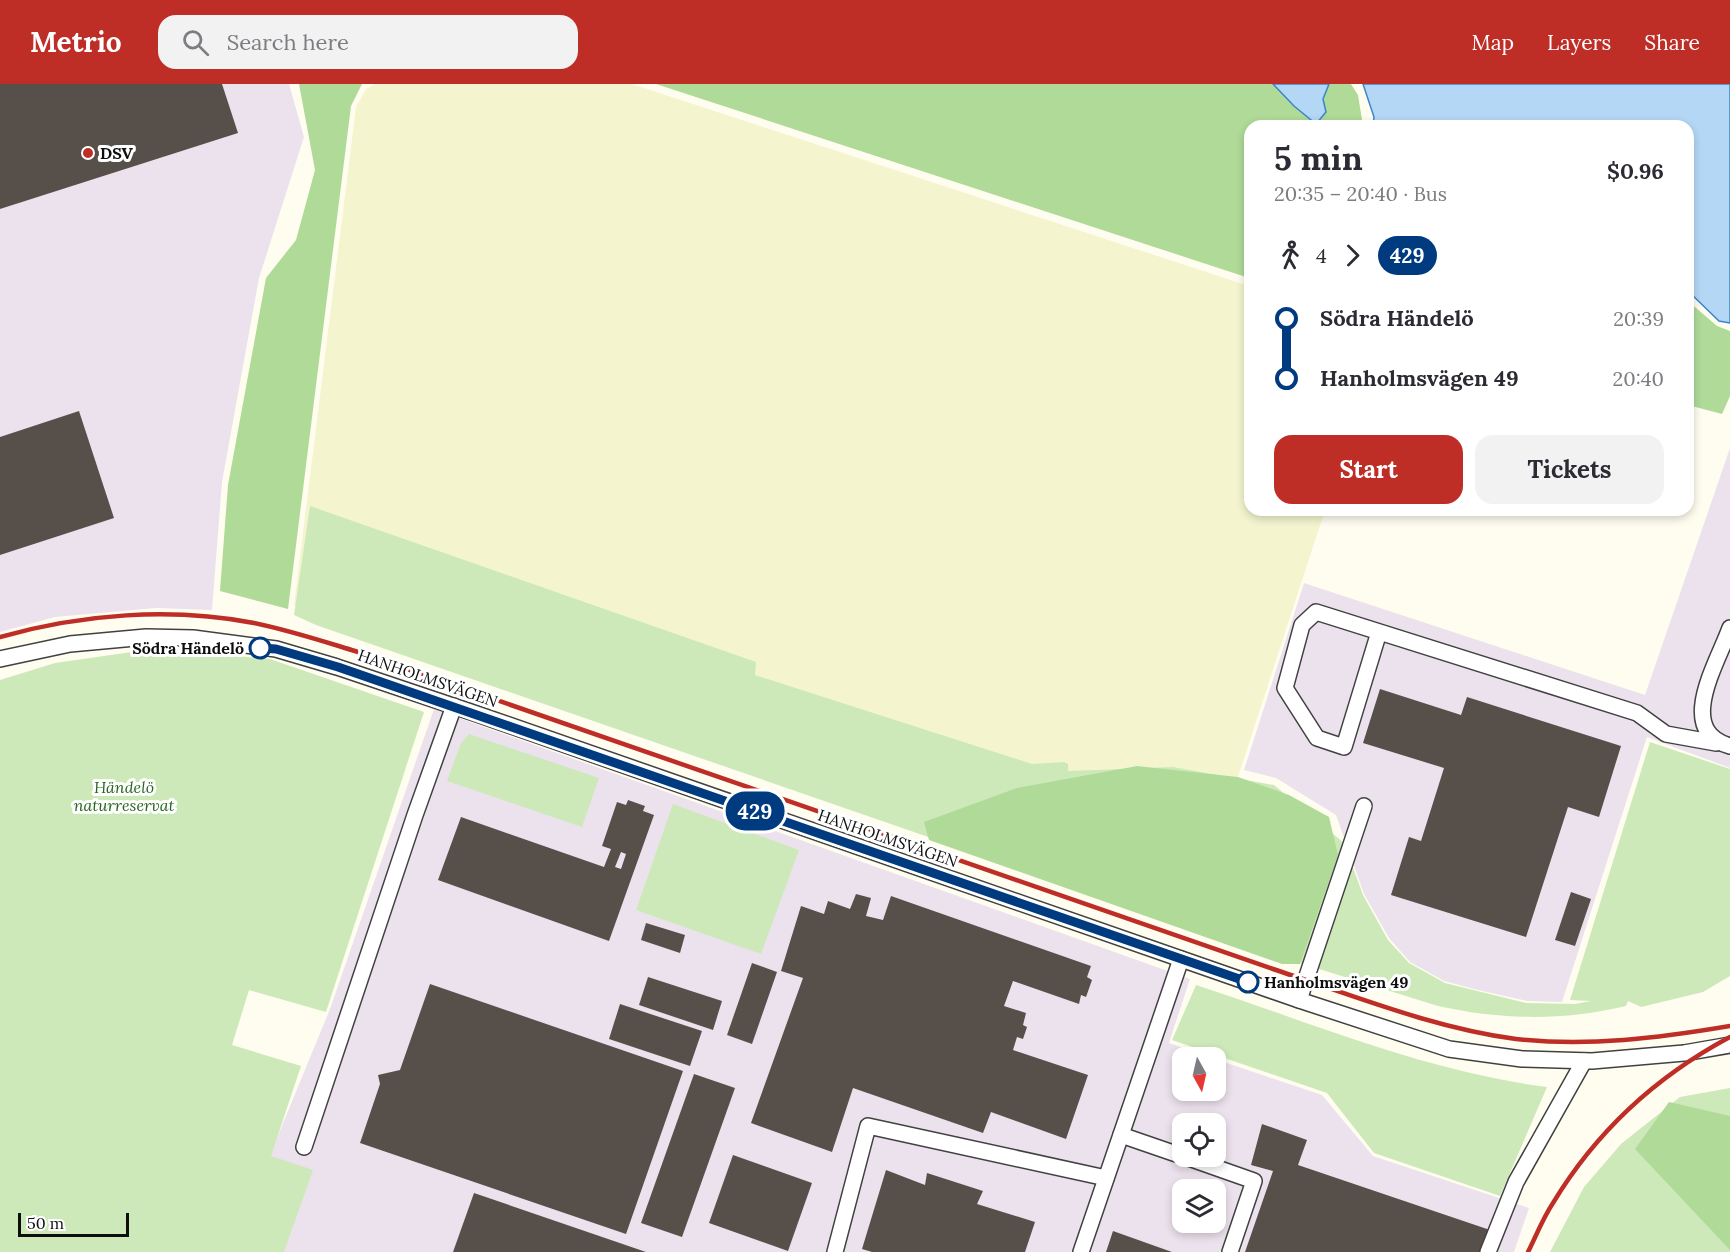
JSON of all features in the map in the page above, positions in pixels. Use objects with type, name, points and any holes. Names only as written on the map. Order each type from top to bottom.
[{"type":"street","points":[[1379,632],[1344,747],[1317,738],[1285,688],[1302,625],[1316,612],[1637,713],[1666,734],[1723,744]]},
{"type":"street","points":[[1723,744],[1701,722],[1702,704],[1730,628]]},
{"type":"street","name":"HANHOLMSVÄGEN","points":[[0,659],[30,651],[119,639],[193,638],[276,649],[454,706],[1299,1000],[1449,1049],[1522,1059],[1584,1061],[1684,1053],[1730,1045]]},
{"type":"street","points":[[304,1148],[415,815],[454,706]]},
{"type":"street","points":[[1299,1000],[1364,806]]},
{"type":"street","points":[[1081,1252],[1181,959]]},
{"type":"street","points":[[1488,1252],[1516,1182],[1584,1061]]},
{"type":"street","points":[[835,1252],[868,1126],[1106,1178]]},
{"type":"street","points":[[1121,1135],[1172,1152]]},
{"type":"street","points":[[1214,1167],[1254,1181],[1230,1252]]},
{"type":"shaded area","points":[[0,84],[289,84],[304,137],[259,278],[222,482],[212,610],[156,608],[55,617],[0,632]]},
{"type":"shaded area","points":[[1730,448],[1730,768],[1647,737],[1562,1002],[1527,1001],[1478,990],[1444,981],[1410,962],[1389,938],[1364,894],[1336,815],[1276,778],[1244,770],[1304,583],[1645,695]]},
{"type":"shaded area","points":[[434,709],[1190,979],[1169,1043],[1181,1047],[1172,1047],[1172,1101],[1226,1101],[1226,1063],[1322,1095],[1373,1156],[1529,1208],[1514,1252],[251,1252],[267,1162],[330,1009]]},
{"type":"green space","points":[[299,84],[362,84],[351,106],[288,609],[220,591],[228,485],[266,278],[296,240],[315,170]]},
{"type":"green space","points":[[375,84],[632,84],[1244,284],[1244,516],[1323,516],[1238,777],[1137,766],[1017,788],[924,822],[884,821],[309,620],[294,605],[356,107],[366,89]]},
{"type":"green space","points":[[656,84],[1351,84],[1358,95],[1362,120],[1244,120],[1244,276]]},
{"type":"green space","points":[[1694,306],[1717,326],[1730,331],[1730,396],[1722,414],[1694,407]]},
{"type":"green space","points":[[310,506],[756,662],[755,675],[1032,764],[1064,762],[1068,764],[1068,771],[1173,767],[1274,785],[1344,843],[1363,895],[1388,940],[1409,963],[1445,983],[1526,1003],[1575,1004],[1591,1001],[1570,1000],[1650,742],[1730,769],[1730,976],[1703,992],[1641,1007],[1628,1001],[1626,1006],[1579,1014],[1509,1016],[1438,1006],[1226,940],[316,625],[294,615]]},
{"type":"green space","name":"Händelö naturreservat","points":[[153,649],[270,659],[424,712],[326,1012],[249,990],[232,1045],[301,1066],[271,1156],[313,1170],[284,1252],[0,1252],[0,680],[55,663]]},
{"type":"green space","points":[[469,734],[599,778],[582,827],[447,781],[461,743]]},
{"type":"green space","points":[[1137,766],[1238,777],[1289,795],[1329,817],[1338,855],[1300,964],[1282,964],[929,840],[924,822],[1017,788]]},
{"type":"green space","points":[[673,804],[799,850],[761,954],[636,910]]},
{"type":"green space","points":[[1196,985],[1412,1058],[1501,1080],[1547,1087],[1500,1196],[1374,1153],[1327,1093],[1226,1058],[1226,1047],[1192,1047],[1172,1040]]},
{"type":"green space","points":[[1730,1088],[1730,1252],[1550,1252],[1584,1187],[1621,1144],[1680,1097]]},
{"type":"green space","points":[[1669,1102],[1730,1116],[1730,1250],[1635,1149]]},
{"type":"water","points":[[1273,84],[1329,84],[1323,99],[1326,112],[1319,120],[1311,120]]},
{"type":"water","points":[[1363,84],[1730,84],[1730,323],[1719,321],[1694,297],[1694,120],[1374,120]]},
{"type":"building","name":"DSV","points":[[0,84],[222,84],[238,133],[0,209]]},
{"type":"building","points":[[79,411],[114,518],[0,555],[0,437]]},
{"type":"building","points":[[1380,689],[1461,715],[1467,697],[1621,746],[1599,817],[1568,807],[1526,937],[1391,895],[1409,837],[1421,841],[1444,768],[1363,743]]},
{"type":"building","points":[[628,800],[645,806],[643,811],[654,815],[609,941],[438,880],[461,817],[604,867],[611,849],[602,846],[617,802],[626,805]],"holes":[[[621,852],[626,854],[621,869],[615,867]]]},
{"type":"building","points":[[1571,892],[1591,899],[1575,946],[1555,940]]},
{"type":"building","points":[[856,894],[871,898],[866,916],[883,920],[891,896],[1091,966],[1087,977],[1092,980],[1086,997],[1081,995],[1079,1004],[1013,981],[1004,1006],[1026,1013],[1023,1025],[1027,1027],[1023,1039],[1017,1037],[1013,1050],[1088,1075],[1066,1139],[991,1112],[983,1133],[853,1088],[832,1152],[751,1123],[803,978],[781,971],[801,906],[824,914],[828,901],[850,909]]},
{"type":"building","points":[[646,923],[685,935],[680,953],[641,940]]},
{"type":"building","points":[[752,963],[777,972],[752,1044],[727,1035]]},
{"type":"building","points":[[648,977],[722,1001],[713,1030],[639,1005]]},
{"type":"building","points":[[430,984],[683,1071],[626,1234],[360,1143],[380,1084],[378,1075],[400,1070]]},
{"type":"building","points":[[620,1004],[702,1031],[690,1066],[609,1039]]},
{"type":"building","points":[[694,1074],[735,1088],[682,1237],[641,1223]]},
{"type":"building","points":[[1262,1124],[1307,1140],[1298,1165],[1490,1230],[1482,1252],[1245,1252],[1273,1171],[1251,1165]]},
{"type":"building","points":[[733,1155],[812,1183],[788,1251],[709,1223]]},
{"type":"building","points":[[886,1170],[925,1185],[927,1173],[983,1191],[977,1204],[1035,1222],[1025,1252],[872,1252],[862,1249]]},
{"type":"building","points":[[474,1193],[646,1252],[453,1252]]},
{"type":"building","points":[[1113,1231],[1172,1252],[1106,1252]]},
{"type":"railway","points":[[0,637],[62,623],[126,615],[190,615],[254,623],[355,651],[1423,1019],[1516,1039],[1570,1042],[1623,1040],[1730,1026]]},
{"type":"railway","points":[[1528,1252],[1546,1215],[1570,1177],[1609,1130],[1653,1088],[1703,1052],[1730,1037]]},
{"type":"bus line","name":"429","points":[[260,648],[276,649],[338,667],[1248,982]]},
{"type":"place","name":"DSV","points":[[88,153]]},
{"type":"place","name":"Södra Händelö","points":[[260,648]]},
{"type":"place","name":"Hanholmsvägen 49","points":[[1248,982]]}]
